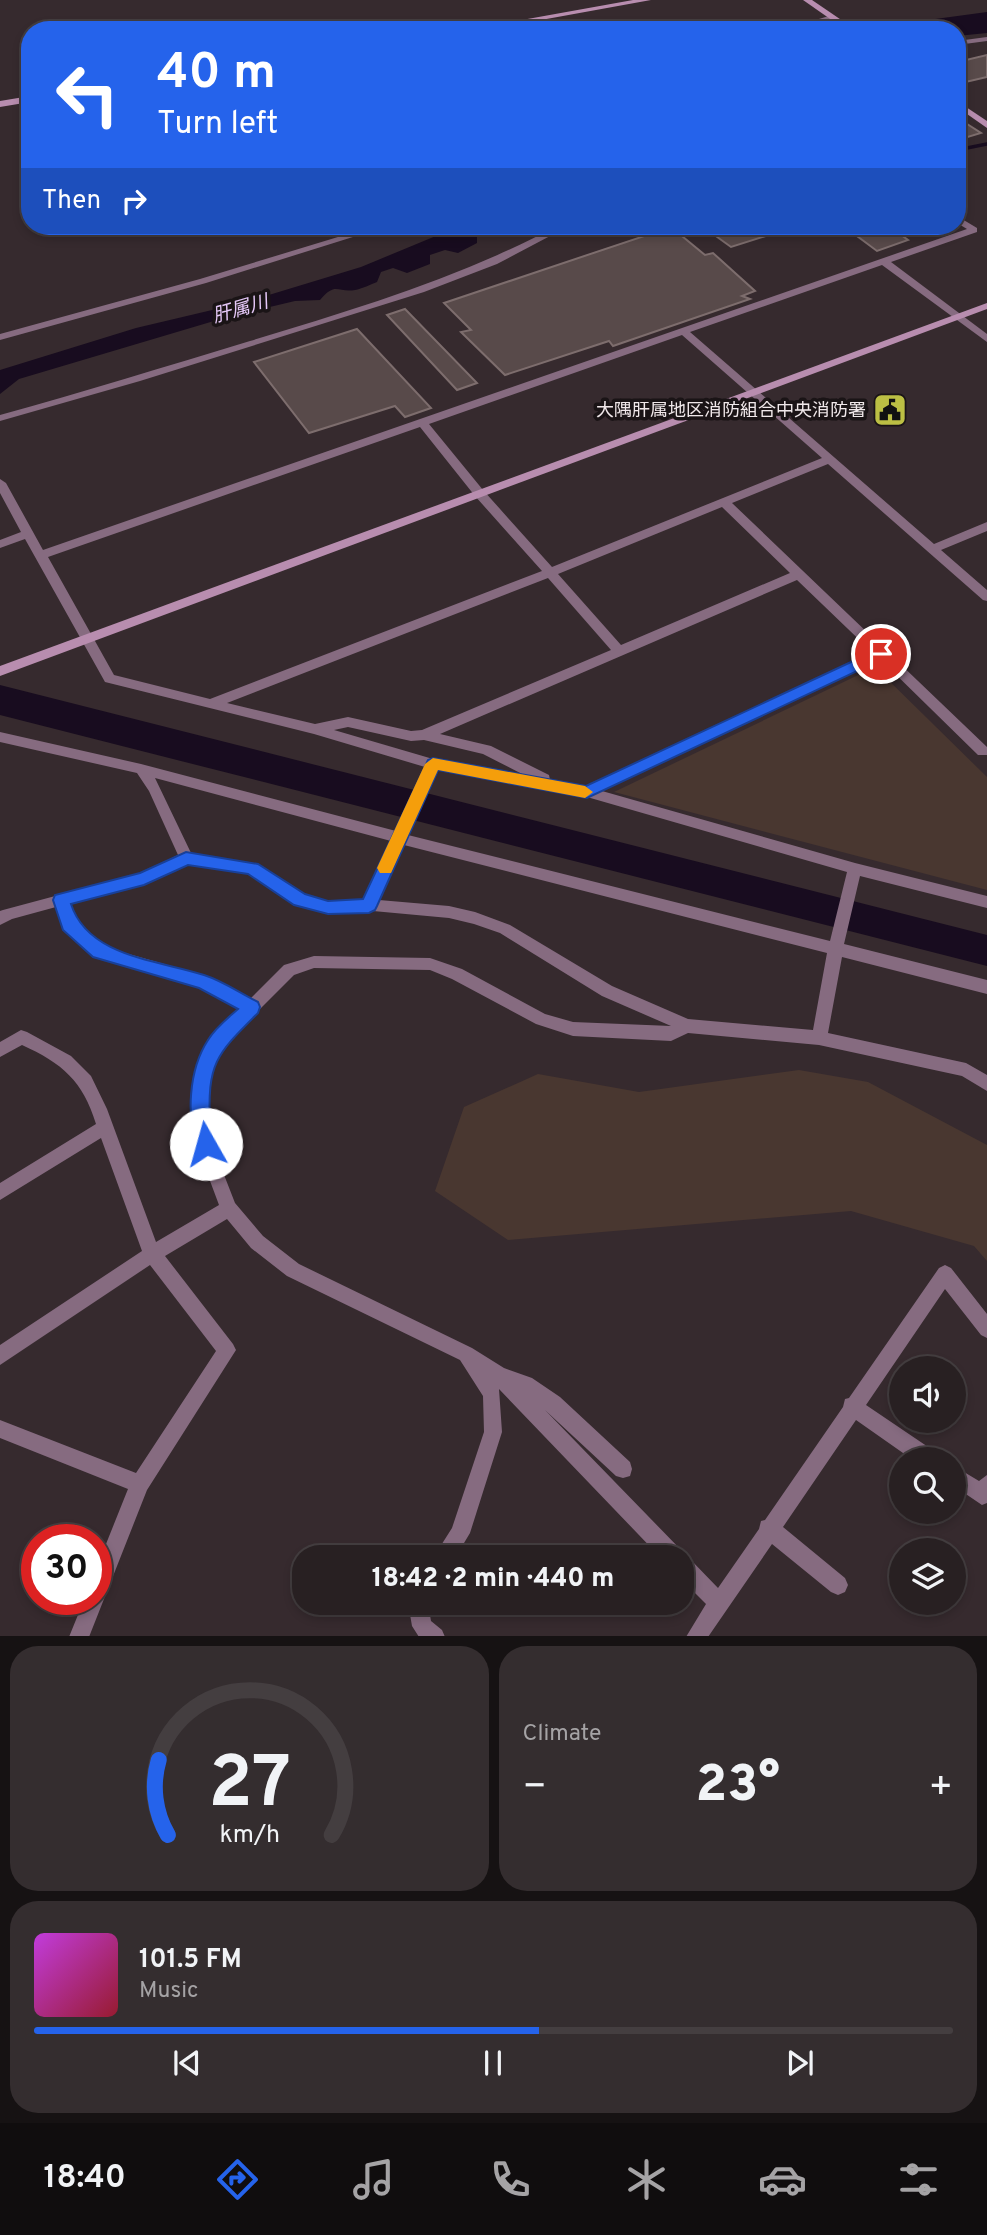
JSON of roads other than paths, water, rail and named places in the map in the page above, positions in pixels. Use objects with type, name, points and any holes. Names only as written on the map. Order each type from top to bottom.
[{"type":"street","points":[[523,21],[647,0]]},
{"type":"street","points":[[807,0],[838,21]]},
{"type":"street","points":[[822,21],[834,18]]},
{"type":"street","points":[[966,42],[987,39]]},
{"type":"street","points":[[0,104],[21,100]]},
{"type":"street","points":[[966,110],[987,125]]},
{"type":"street","points":[[966,225],[974,230],[966,233]]},
{"type":"street","points":[[0,337],[216,277],[354,235]]},
{"type":"street","points":[[0,418],[405,298],[522,250],[548,235]]},
{"type":"street","points":[[41,555],[960,235]]},
{"type":"street","points":[[884,262],[987,339]]},
{"type":"street","points":[[3,668],[987,306]]},
{"type":"street","points":[[684,332],[987,597]]},
{"type":"street","points":[[422,422],[479,494],[619,651]]},
{"type":"street","points":[[211,704],[550,573],[830,459]]},
{"type":"street","points":[[0,483],[110,678],[314,729],[433,764],[587,792],[855,869],[987,902]]},
{"type":"street","points":[[724,502],[986,752]]},
{"type":"street","points":[[934,549],[987,526]]},
{"type":"street","points":[[0,544],[29,533]]},
{"type":"street","points":[[424,736],[799,574]]},
{"type":"street","points":[[587,792],[881,654]]},
{"type":"street","points":[[314,729],[348,722],[486,750],[558,786]]},
{"type":"street","points":[[0,737],[401,834],[987,987]]},
{"type":"street","points":[[369,906],[433,764]]},
{"type":"street","points":[[141,769],[155,789],[186,858]]},
{"type":"street","points":[[0,919],[8,914],[144,878],[186,858],[252,868],[300,900],[328,908],[369,906],[449,912],[475,918],[505,929],[607,990],[687,1026],[819,1038],[966,1070],[987,1084]]},
{"type":"street","points":[[819,1038],[836,946],[855,869]]},
{"type":"street","points":[[61,900],[69,925],[99,952],[203,982],[251,1007]]},
{"type":"street","points":[[662,1545],[500,1376],[466,1354],[293,1270],[257,1242],[229,1208],[211,1162],[201,1126],[203,1069],[215,1044],[289,970],[314,962],[430,964],[457,974],[541,1019],[573,1029],[671,1034],[687,1026]]},
{"type":"street","points":[[0,1049],[21,1037],[55,1052],[80,1074],[97,1097],[152,1254],[227,1350],[140,1484],[112,1554]]},
{"type":"street","points":[[0,1192],[105,1126]]},
{"type":"street","points":[[0,1356],[152,1254],[229,1208]]},
{"type":"street","points":[[696,1636],[852,1406],[946,1274],[987,1329]]},
{"type":"street","points":[[452,1545],[460,1533],[493,1432],[492,1392],[466,1354]]},
{"type":"street","points":[[500,1376],[526,1384],[553,1404],[623,1469]]},
{"type":"street","points":[[852,1406],[911,1447]]},
{"type":"street","points":[[0,1429],[140,1484]]},
{"type":"street","points":[[966,1484],[982,1495],[987,1485]]},
{"type":"street","points":[[768,1528],[838,1584]]},
{"type":"street","points":[[694,1577],[718,1602]]},
{"type":"street","points":[[79,1636],[88,1615]]},
{"type":"street","points":[[420,1615],[422,1626],[435,1636]]},
{"type":"water","points":[[987,12],[987,33],[966,35],[966,21],[920,21]]},
{"type":"water","name":"肝属川","points":[[438,235],[477,235],[477,243],[458,253],[445,250],[430,255],[430,264],[407,273],[393,268],[381,272],[377,282],[361,289],[333,289],[320,300],[295,301],[224,318],[19,379],[0,394],[0,370],[136,328],[246,302],[361,267]]},
{"type":"water","points":[[0,685],[987,935],[987,966],[0,715]]},
{"type":"waterway","points":[[966,148],[987,144]]},
{"type":"place","name":"大隅肝属地区消防組合中央消防署","points":[[890,410]]}]
